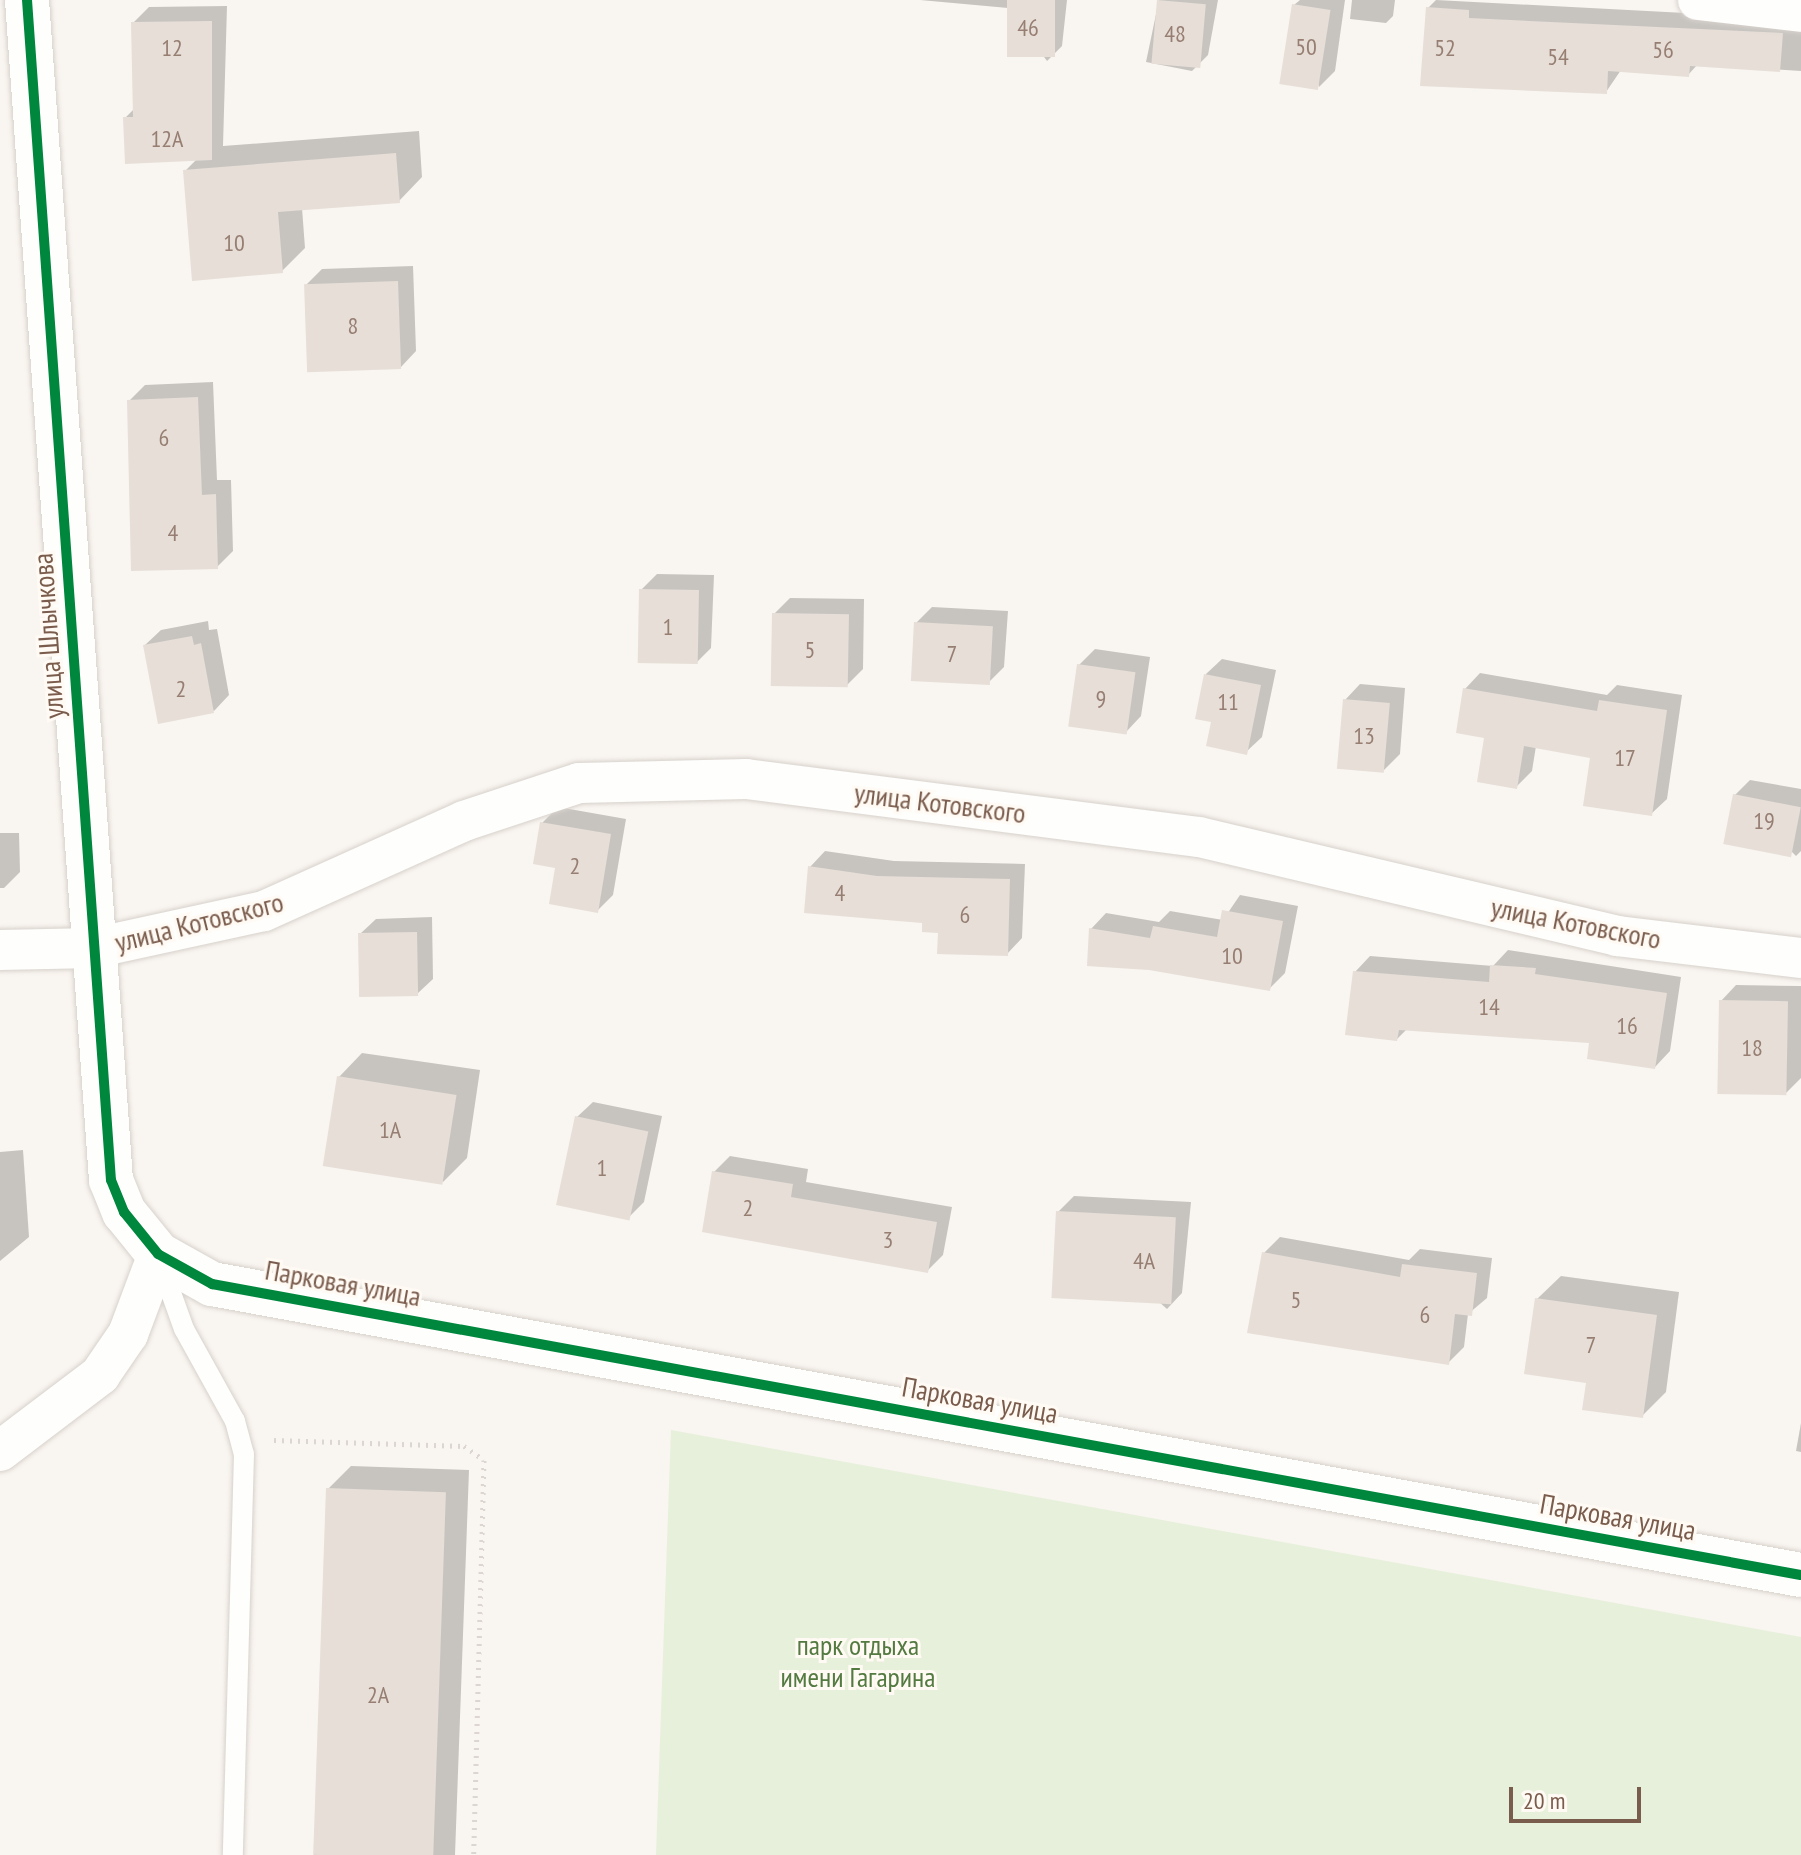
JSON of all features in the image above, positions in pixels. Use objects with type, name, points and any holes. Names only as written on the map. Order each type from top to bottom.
[{"type":"street","name":"улица Шлычкова","points":[[27,0],[111,1180],[124,1212],[158,1254]]},
{"type":"street","points":[[1698,0],[1801,12]]},
{"type":"street","name":"улица Котовского","points":[[0,950],[94,948],[264,911],[464,821],[579,783],[746,779],[1199,837],[1617,936],[1801,958]]},
{"type":"street","points":[[0,1451],[100,1375],[128,1334],[158,1254]]},
{"type":"street","name":"Парковая улица","points":[[158,1254],[212,1284],[1801,1575]]},
{"type":"lane","points":[[158,1254],[184,1329],[241,1438],[247,1477],[233,1855]]},
{"type":"path","points":[[241,1438],[464,1446],[484,1460],[474,1855]]},
{"type":"green space","name":"парк отдыха имени Гагарина","points":[[671,1430],[1801,1637],[1801,1855],[656,1855]]},
{"type":"building","points":[[1007,0],[1055,0],[1055,57],[1007,57]]},
{"type":"building","points":[[1157,0],[1206,4],[1200,68],[1151,64]]},
{"type":"building","points":[[1292,4],[1331,10],[1318,90],[1279,84]]},
{"type":"building","points":[[1426,7],[1469,10],[1469,18],[1783,33],[1780,72],[1690,66],[1689,77],[1608,71],[1607,94],[1420,86]]},
{"type":"building","points":[[212,21],[212,160],[125,164],[123,117],[133,117],[131,22]]},
{"type":"building","points":[[396,153],[400,203],[278,212],[283,273],[192,281],[183,170]]},
{"type":"building","points":[[398,281],[401,369],[307,372],[304,284]]},
{"type":"building","points":[[198,397],[202,495],[216,494],[218,569],[131,571],[127,400]]},
{"type":"building","points":[[639,589],[699,590],[698,664],[638,663]]},
{"type":"building","points":[[772,613],[849,614],[848,687],[771,686]]},
{"type":"building","points":[[914,622],[993,626],[990,685],[911,681]]},
{"type":"building","points":[[192,636],[194,645],[201,643],[214,713],[158,724],[143,645]]},
{"type":"building","points":[[1077,664],[1135,672],[1127,735],[1068,726]]},
{"type":"building","points":[[1204,674],[1261,685],[1247,755],[1206,746],[1211,722],[1195,719]]},
{"type":"building","points":[[1463,688],[1597,711],[1599,700],[1667,710],[1652,816],[1583,806],[1590,758],[1524,746],[1517,789],[1477,782],[1484,738],[1456,733]]},
{"type":"building","points":[[1343,699],[1390,703],[1384,773],[1337,769]]},
{"type":"building","points":[[1733,794],[1801,807],[1791,857],[1723,844]]},
{"type":"building","points":[[540,822],[611,834],[598,913],[549,904],[555,868],[533,864]]},
{"type":"building","points":[[808,866],[877,876],[1010,879],[1008,956],[937,954],[938,933],[922,932],[922,923],[804,913]]},
{"type":"building","points":[[1222,910],[1283,921],[1270,991],[1149,970],[1087,966],[1089,928],[1150,938],[1153,926],[1217,937]]},
{"type":"building","points":[[417,932],[418,996],[359,997],[358,933]]},
{"type":"building","points":[[1490,965],[1536,968],[1535,974],[1667,993],[1655,1069],[1587,1059],[1589,1043],[1399,1030],[1397,1041],[1345,1035],[1353,971],[1489,982]]},
{"type":"building","points":[[1719,1000],[1788,1001],[1786,1095],[1717,1094]]},
{"type":"building","points":[[337,1076],[457,1095],[442,1185],[323,1166]]},
{"type":"building","points":[[575,1116],[648,1132],[629,1221],[556,1205]]},
{"type":"building","points":[[712,1171],[793,1184],[791,1197],[937,1222],[928,1273],[702,1232]]},
{"type":"building","points":[[1056,1211],[1176,1217],[1171,1304],[1051,1298]]},
{"type":"building","points":[[1262,1252],[1400,1277],[1402,1264],[1477,1273],[1472,1316],[1455,1314],[1449,1365],[1247,1333]]},
{"type":"building","points":[[1535,1298],[1657,1315],[1643,1418],[1582,1410],[1586,1383],[1524,1374]]},
{"type":"building","points":[[326,1488],[446,1492],[433,1855],[313,1855]]},
{"type":"cycle path","points":[[27,0],[111,1180],[124,1212],[158,1254],[212,1284],[1801,1575]]}]
